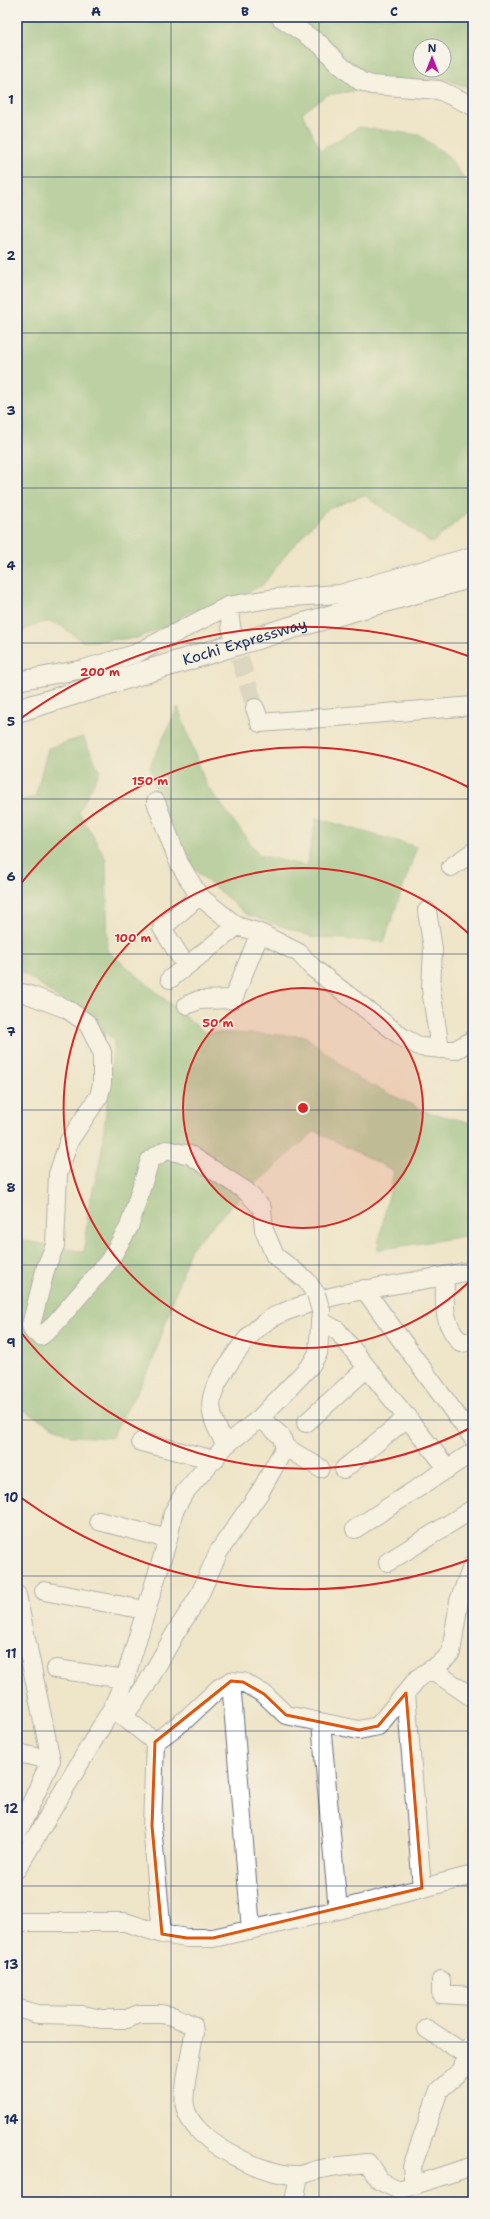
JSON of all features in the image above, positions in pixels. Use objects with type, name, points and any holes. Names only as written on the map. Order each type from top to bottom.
[{"type":"highway","name":"Kochi Expressway","points":[[17,711],[290,628],[473,576]]},
{"type":"highway","name":"Kochi Expressway","points":[[17,725],[264,650],[473,591]]},
{"type":"street","points":[[280,17],[321,45],[339,64],[360,81],[372,85],[440,90],[473,106]]},
{"type":"street","points":[[17,681],[84,669],[135,654],[228,606],[275,598],[340,594],[473,556]]},
{"type":"street","points":[[228,606],[232,632]]},
{"type":"street","points":[[255,708],[260,723],[473,706]]},
{"type":"street","points":[[156,802],[179,863],[199,896],[237,926],[260,933],[299,953],[313,968],[402,1037],[421,1047],[455,1050],[473,1040]]},
{"type":"street","points":[[451,867],[473,852]]},
{"type":"street","points":[[186,966],[162,928],[199,896]]},
{"type":"street","points":[[427,911],[432,949],[431,989],[440,1049]]},
{"type":"street","points":[[170,979],[237,926]]},
{"type":"street","points":[[187,1005],[199,1000],[234,999],[260,933]]},
{"type":"street","points":[[17,992],[27,994],[67,1009],[88,1024],[102,1052],[102,1084],[99,1096],[69,1141],[58,1174],[55,1245],[46,1267],[34,1312],[31,1325],[33,1331],[41,1336],[51,1328],[109,1262],[129,1227],[150,1160],[166,1150],[190,1155],[246,1191],[262,1208],[264,1230],[275,1256],[306,1280],[319,1309],[408,1417],[448,1469]]},
{"type":"street","points":[[226,1446],[216,1428],[210,1405],[212,1393],[237,1352],[262,1324],[282,1312],[338,1295],[364,1289],[445,1277],[473,1270]]},
{"type":"street","points":[[445,1277],[445,1312],[449,1329],[461,1342],[473,1341]]},
{"type":"street","points":[[364,1289],[473,1438]]},
{"type":"street","points":[[118,1712],[125,1679],[168,1539],[173,1513],[184,1493],[226,1446],[260,1418],[311,1365],[318,1354],[319,1309]]},
{"type":"street","points":[[306,1423],[367,1368]]},
{"type":"street","points":[[344,1469],[408,1417]]},
{"type":"street","points":[[260,1418],[281,1436],[285,1447],[320,1468]]},
{"type":"street","points":[[141,1442],[215,1460]]},
{"type":"street","points":[[17,1869],[118,1712],[146,1685],[176,1632],[198,1598],[219,1551],[260,1492],[285,1447]]},
{"type":"street","points":[[355,1529],[473,1452]]},
{"type":"street","points":[[388,1562],[473,1509]]},
{"type":"street","points":[[99,1521],[168,1539]]},
{"type":"street","points":[[155,1742],[185,1720],[219,1688],[231,1681],[243,1682],[264,1694],[286,1715],[359,1730],[378,1726],[418,1678],[442,1662],[451,1653],[459,1601],[473,1564]]},
{"type":"street","points":[[44,1591],[145,1610]]},
{"type":"street","points":[[17,1595],[24,1667],[51,1760],[17,1834]]},
{"type":"street","points":[[56,1669],[125,1679]]},
{"type":"street","points":[[430,1669],[473,1698]]},
{"type":"street","points":[[231,1681],[251,1930]]},
{"type":"street","points":[[406,1693],[422,1888]]},
{"type":"street","points":[[118,1712],[155,1742]]},
{"type":"street","points":[[321,1723],[338,1910]]},
{"type":"street","points":[[155,1742],[152,1826],[162,1934]]},
{"type":"street","points":[[17,1753],[51,1760]]},
{"type":"street","points":[[17,1922],[125,1922],[162,1934],[187,1938],[213,1938],[338,1910],[473,1875]]},
{"type":"street","points":[[442,1980],[441,1994],[473,1996]]},
{"type":"street","points":[[17,2008],[37,2014],[83,2015],[101,2019],[128,2019],[139,2014],[161,2014],[172,2016],[193,2025],[194,2033],[185,2106],[196,2128],[208,2140],[247,2162],[267,2169],[299,2175],[317,2170],[368,2163],[380,2181],[399,2190],[473,2166]]},
{"type":"street","points":[[414,2185],[412,2167],[439,2090],[462,2070],[469,2049],[427,2028]]},
{"type":"street","points":[[294,2202],[299,2175]]},
{"type":"highlighted area","points":[[231,1681],[243,1682],[264,1694],[286,1715],[359,1730],[378,1726],[406,1693],[422,1888],[213,1938],[187,1938],[162,1934],[152,1826],[155,1742]]},
{"type":"green space","points":[[17,17],[473,17],[473,89],[444,79],[393,81],[354,91],[327,95],[302,113],[321,150],[359,127],[419,135],[448,156],[473,191],[473,502],[467,513],[432,543],[364,495],[326,510],[287,553],[263,585],[221,605],[189,612],[169,625],[137,638],[83,642],[65,629],[52,623],[45,622],[17,634]]},
{"type":"green space","points":[[178,707],[206,784],[259,855],[307,866],[316,818],[417,847],[384,942],[313,937],[246,914],[169,848],[150,766]]},
{"type":"green space","points":[[83,737],[100,771],[79,812],[106,859],[108,951],[204,1032],[305,1036],[359,1079],[427,1112],[473,1123],[473,1235],[377,1250],[394,1171],[315,1131],[228,1209],[190,1250],[151,1366],[111,1438],[71,1436],[17,1407],[17,1239],[84,1252],[88,1210],[101,1156],[114,1040],[25,974],[17,972],[17,801],[35,797],[48,748]]},
{"type":"tunnel","points":[[232,632],[255,708]]}]
